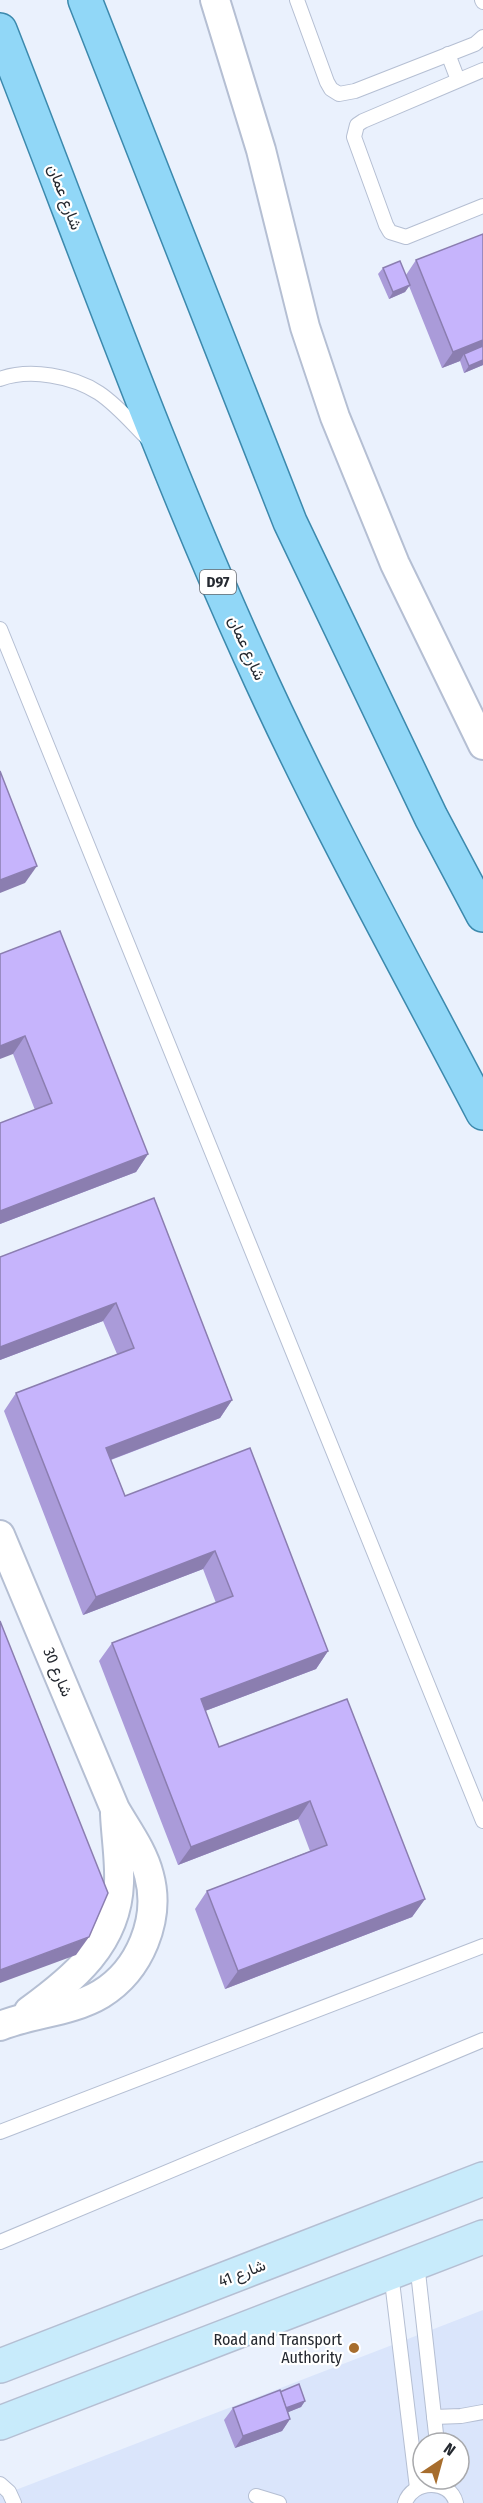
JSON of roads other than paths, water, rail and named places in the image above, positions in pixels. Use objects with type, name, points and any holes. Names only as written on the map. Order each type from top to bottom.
[{"type":"main road","points":[[85,0],[290,522],[431,817],[483,915]]},
{"type":"main road","name":"شارع عمان","points":[[0,30],[167,458],[240,633],[295,752],[483,1113]]},
{"type":"street","points":[[215,0],[261,150],[305,327],[335,417],[394,564],[473,710],[483,745]]},
{"type":"street","name":"شارع 30","points":[[0,1534],[115,1809],[139,1850],[149,1875],[152,1902],[149,1929],[139,1955],[122,1977],[101,1994],[76,2005],[10,2022]]},
{"type":"street","name":"شارع 30","points":[[10,2022],[83,1968],[101,1943],[113,1915],[119,1885],[115,1809]]},
{"type":"street","name":"شارع 41","points":[[0,2367],[483,2180]]},
{"type":"street","points":[[0,2423],[483,2237]]},
{"type":"lane","points":[[297,0],[327,82],[331,89],[339,94],[356,92],[475,44],[483,37]]},
{"type":"lane","points":[[448,54],[458,80]]},
{"type":"lane","points":[[483,70],[363,121],[357,125],[354,137],[390,232],[406,237],[483,206]]},
{"type":"lane","points":[[0,379],[38,374],[70,380],[99,393],[167,458]]},
{"type":"lane","points":[[0,628],[483,1821]]},
{"type":"lane","points":[[0,2132],[483,1946]]},
{"type":"lane","points":[[0,2242],[483,2040]]},
{"type":"lane","points":[[404,2268],[436,2431]]},
{"type":"lane","points":[[404,2268],[414,2431]]},
{"type":"lane","points":[[434,2417],[483,2412]]},
{"type":"lane","points":[[0,2484],[9,2492],[14,2503]]},
{"type":"lane","points":[[405,2503],[405,2499],[414,2491]]},
{"type":"lane","points":[[256,2496],[279,2503]]},
{"type":"place","name":"Road and Transport Authority","points":[[354,2348]]}]
